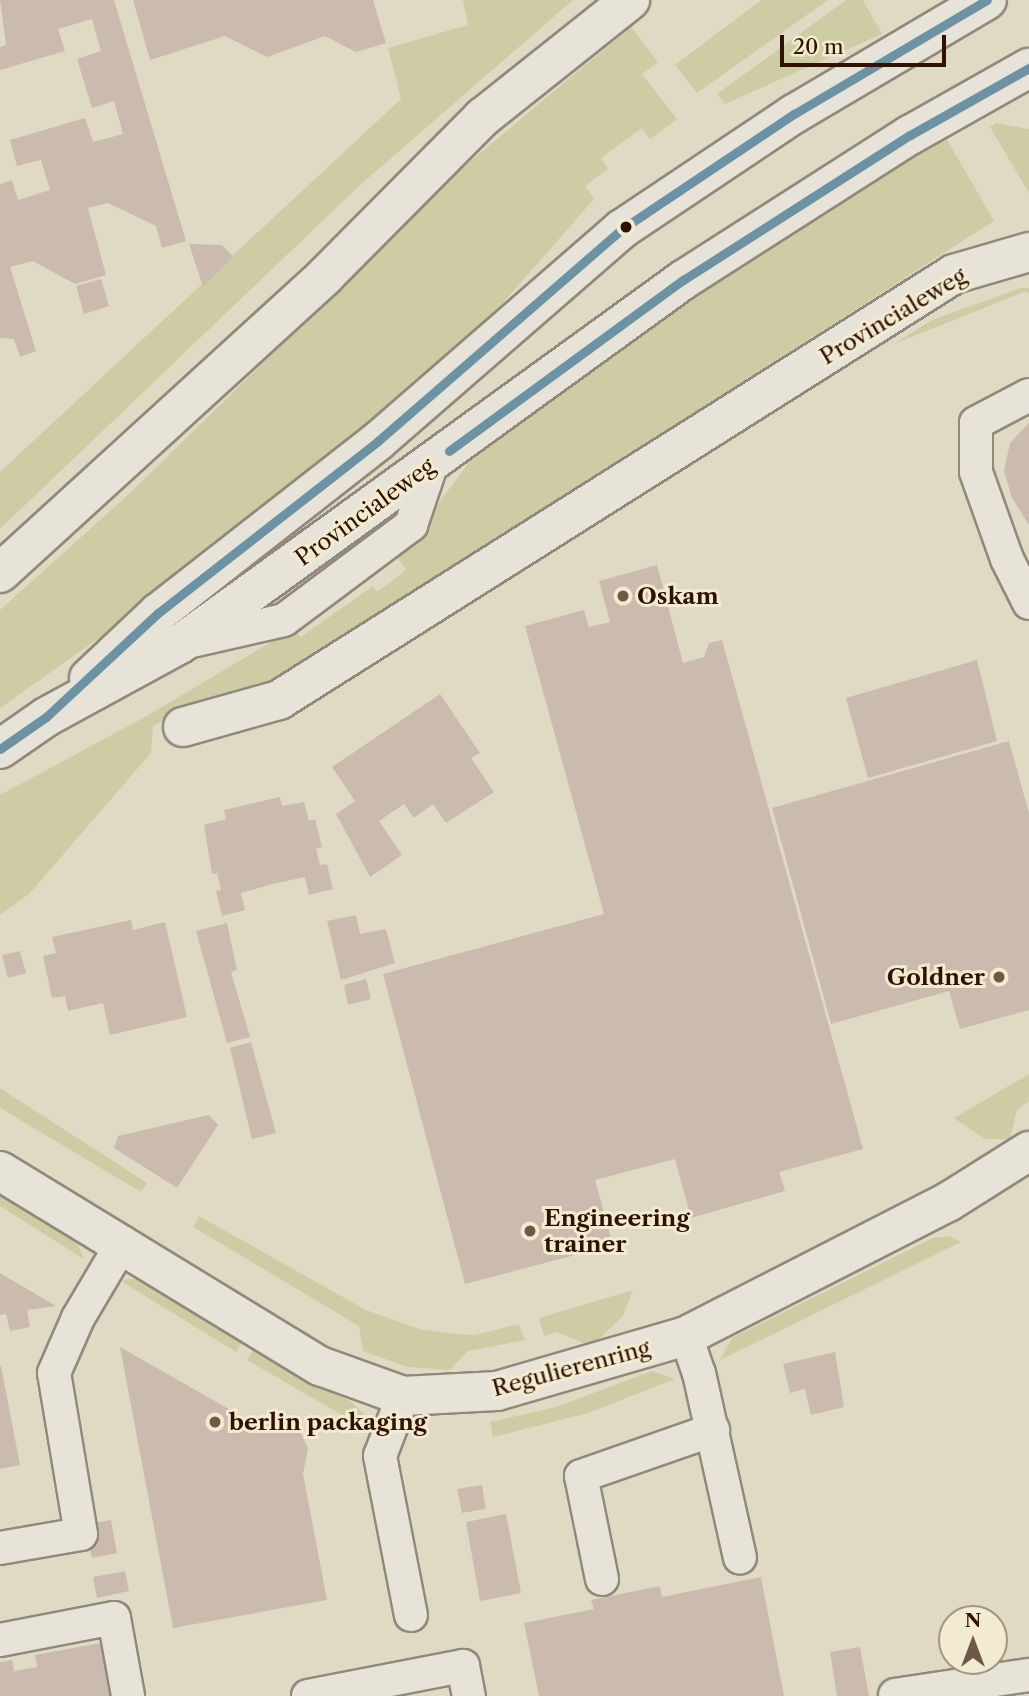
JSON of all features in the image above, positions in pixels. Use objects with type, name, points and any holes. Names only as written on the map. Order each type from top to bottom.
[{"type":"street","points":[[0,573],[326,276],[483,117],[631,0]]},
{"type":"street","name":"Provincialeweg","points":[[46,717],[158,614],[378,441],[622,229],[895,52],[987,0]]},
{"type":"street","name":"Provincialeweg","points":[[0,749],[46,717],[180,644],[683,281],[936,120],[1029,68]]},
{"type":"street","name":"Provincialeweg","points":[[183,727],[279,700],[954,274],[1029,253]]},
{"type":"street","name":"Regulierenring","points":[[0,1171],[122,1242],[320,1366],[403,1395],[497,1391],[686,1336],[948,1202],[1029,1152]]},
{"type":"lane","points":[[1029,395],[976,423],[976,472],[1007,559],[1029,603]]},
{"type":"lane","points":[[0,1548],[81,1534],[54,1373],[78,1318],[122,1242]]},
{"type":"lane","points":[[686,1336],[713,1430],[740,1558]]},
{"type":"lane","points":[[403,1395],[380,1456],[411,1615]]},
{"type":"lane","points":[[602,1579],[581,1476],[713,1430]]},
{"type":"lane","points":[[0,1640],[114,1618],[128,1696]]},
{"type":"lane","points":[[308,1696],[463,1666],[469,1696]]},
{"type":"lane","points":[[895,1695],[1029,1675]]},
{"type":"green space","points":[[463,0],[573,0],[359,186],[0,529],[0,472],[401,99],[388,48],[468,25]]},
{"type":"green space","points":[[761,0],[828,0],[697,93],[675,65]]},
{"type":"green space","points":[[846,0],[863,0],[882,34],[725,104],[717,94]]},
{"type":"green space","points":[[631,27],[658,62],[642,74],[677,119],[650,139],[642,128],[601,158],[608,169],[585,186],[594,199],[459,353],[191,573],[0,708],[0,610],[130,493],[460,170]]},
{"type":"green space","points":[[996,123],[1029,129],[1029,193],[990,127]]},
{"type":"green space","points":[[942,131],[994,221],[634,451],[292,682],[235,699],[200,700],[153,726],[151,753],[29,894],[0,915],[0,795],[145,717],[293,629],[301,637],[373,586],[377,592],[406,570],[395,553],[412,539],[470,461],[634,332]]},
{"type":"green space","points":[[1021,288],[1029,288],[1029,294],[1026,291],[894,344],[932,320]]},
{"type":"green space","points":[[1029,1074],[1029,1101],[1017,1110],[1010,1139],[985,1139],[954,1118]]},
{"type":"green space","points":[[0,1088],[147,1183],[141,1192],[0,1108]]},
{"type":"green space","points":[[0,1193],[75,1237],[84,1259],[0,1206]]},
{"type":"green space","points":[[199,1216],[366,1310],[419,1329],[454,1334],[475,1335],[519,1324],[525,1340],[468,1351],[450,1370],[408,1367],[363,1351],[359,1326],[193,1227]]},
{"type":"green space","points":[[949,1236],[961,1242],[720,1360],[732,1338],[933,1238]]},
{"type":"green space","points":[[144,1279],[243,1340],[236,1352],[121,1281]]},
{"type":"green space","points":[[633,1290],[623,1316],[598,1340],[588,1345],[557,1332],[544,1336],[539,1318]]},
{"type":"green space","points":[[255,1347],[353,1403],[364,1414],[366,1423],[342,1415],[247,1360]]},
{"type":"green space","points":[[652,1371],[675,1379],[588,1413],[493,1437],[490,1422],[556,1407]]},
{"type":"building","points":[[0,0],[114,0],[186,241],[162,248],[156,226],[108,203],[88,208],[106,275],[75,284],[33,261],[10,267],[36,351],[20,357],[14,339],[0,338],[0,184],[12,180],[18,200],[50,190],[41,160],[17,166],[10,140],[85,118],[93,142],[123,134],[114,101],[92,108],[77,59],[101,51],[92,19],[58,29],[65,51],[0,70],[0,47],[6,45]]},
{"type":"building","points":[[133,0],[373,0],[386,43],[356,52],[325,36],[267,57],[225,36],[150,60]]},
{"type":"building","points":[[189,244],[222,245],[233,256],[203,287]]},
{"type":"building","points":[[101,279],[109,306],[84,314],[76,286]]},
{"type":"building","points":[[1029,423],[1029,525],[1012,498],[1004,471],[1010,443]]},
{"type":"building","points":[[657,565],[683,663],[704,657],[709,643],[722,640],[863,1149],[779,1172],[785,1191],[691,1218],[675,1159],[595,1180],[613,1245],[465,1284],[383,974],[604,914],[525,626],[584,610],[589,627],[610,622],[599,581]]},
{"type":"building","points":[[977,660],[997,741],[868,778],[846,698]]},
{"type":"building","points":[[440,694],[480,753],[471,758],[494,792],[446,823],[433,804],[414,818],[404,804],[379,821],[402,855],[370,877],[336,814],[355,801],[332,767]]},
{"type":"building","points":[[1009,741],[1029,813],[1029,1010],[960,1029],[949,991],[831,1024],[772,808]]},
{"type":"building","points":[[280,797],[282,806],[304,802],[309,821],[315,819],[322,847],[316,849],[320,865],[327,864],[333,889],[309,895],[305,877],[273,884],[241,893],[245,910],[222,916],[216,891],[221,890],[217,873],[212,874],[204,825],[226,819],[224,810]]},
{"type":"building","points":[[356,915],[360,934],[386,929],[395,963],[341,980],[327,921]]},
{"type":"building","points":[[131,920],[133,930],[165,922],[187,1017],[110,1035],[103,1003],[68,1011],[65,996],[52,998],[43,956],[56,953],[52,937]]},
{"type":"building","points":[[227,923],[237,970],[231,972],[250,1037],[227,1043],[196,931]]},
{"type":"building","points":[[20,951],[26,973],[8,978],[2,955]]},
{"type":"building","points":[[366,979],[371,999],[348,1005],[344,985]]},
{"type":"building","points":[[251,1042],[276,1133],[252,1139],[230,1048]]},
{"type":"building","points":[[209,1115],[218,1125],[177,1188],[114,1148],[118,1136]]},
{"type":"building","points":[[0,1273],[56,1306],[27,1310],[30,1327],[10,1331],[6,1314],[0,1315]]},
{"type":"building","points":[[120,1347],[248,1420],[273,1413],[297,1426],[308,1448],[303,1474],[327,1600],[173,1628]]},
{"type":"building","points":[[835,1352],[844,1407],[811,1415],[805,1389],[790,1393],[783,1364]]},
{"type":"building","points":[[0,1367],[20,1465],[0,1469]]},
{"type":"building","points":[[482,1485],[486,1509],[462,1513],[457,1489]]},
{"type":"building","points":[[506,1514],[521,1593],[480,1601],[466,1522]]},
{"type":"building","points":[[111,1520],[117,1553],[92,1558],[85,1525]]},
{"type":"building","points":[[125,1571],[129,1591],[97,1598],[93,1577]]},
{"type":"building","points":[[761,1577],[784,1696],[539,1696],[524,1623],[594,1609],[591,1600],[660,1586],[662,1597]]},
{"type":"building","points":[[101,1643],[111,1696],[0,1696],[0,1662],[12,1660],[14,1671],[37,1667],[35,1655]]},
{"type":"building","points":[[860,1647],[869,1696],[837,1696],[830,1652]]},
{"type":"transit line","points":[[0,749],[46,717],[158,613],[378,441],[622,229],[794,114],[987,0]]},
{"type":"transit line","points":[[449,451],[683,280],[910,135],[1029,68]]},
{"type":"place","name":"Oskam","points":[[623,596]]},
{"type":"place","name":"Goldner","points":[[999,977]]},
{"type":"place","name":"Engineering trainer","points":[[530,1231]]},
{"type":"place","name":"berlin packaging","points":[[215,1422]]}]
